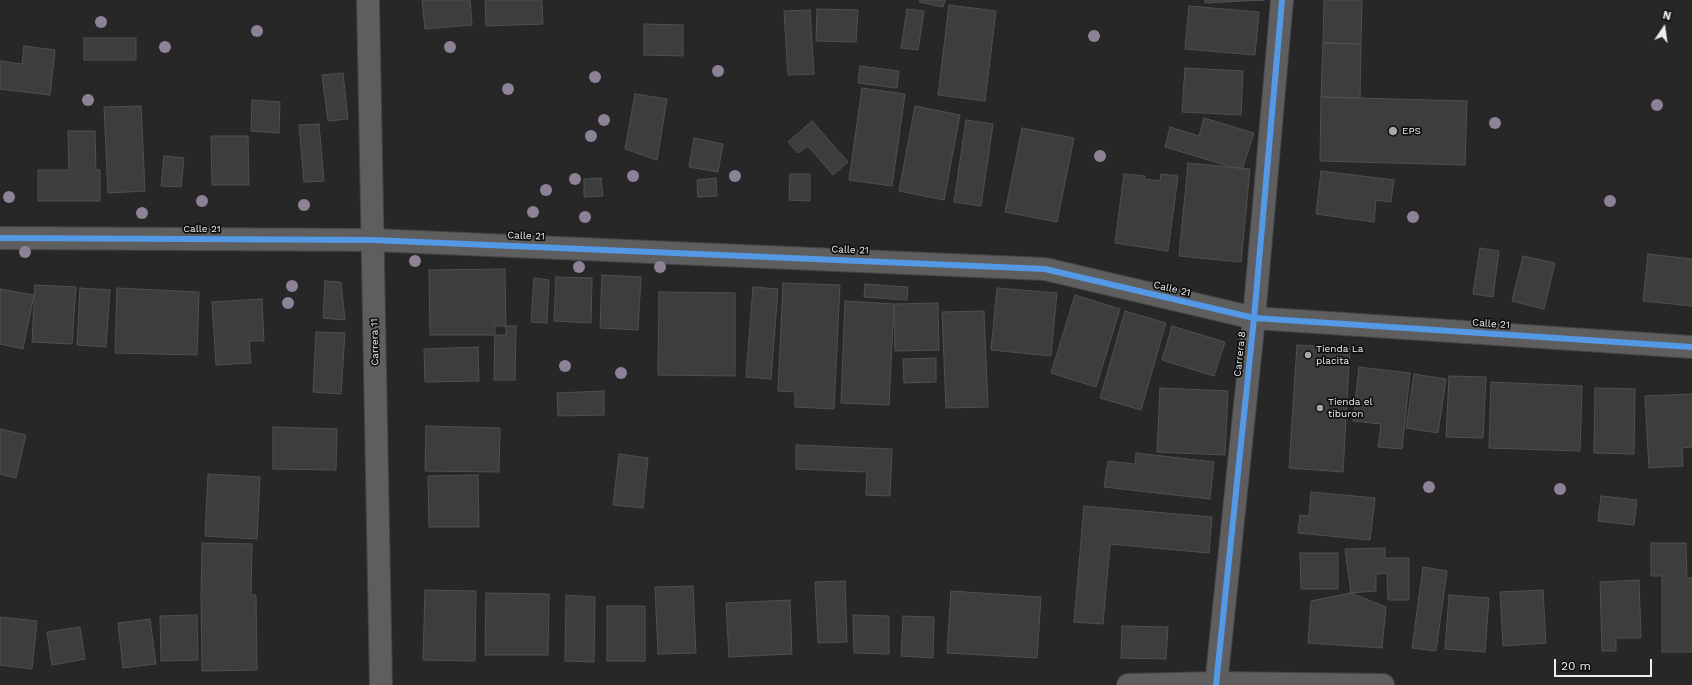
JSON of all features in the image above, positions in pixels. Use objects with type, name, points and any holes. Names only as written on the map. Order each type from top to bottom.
[{"type":"street","name":"Carrera 11","points":[[368,0],[381,685]]},
{"type":"street","name":"Carrera 8","points":[[1216,684],[1254,318],[1282,0]]},
{"type":"street","name":"Calle 21","points":[[0,238],[373,240],[1045,269],[1254,318],[1692,347]]},
{"type":"street","points":[[1128,685],[1383,685]]},
{"type":"building","points":[[422,0],[470,0],[472,25],[425,29]]},
{"type":"building","points":[[485,0],[542,0],[543,24],[486,26]]},
{"type":"building","points":[[920,0],[945,0],[943,7],[919,2]]},
{"type":"building","points":[[1205,0],[1265,0],[1205,3]]},
{"type":"building","points":[[1324,0],[1362,0],[1361,44],[1323,43]]},
{"type":"building","points":[[949,5],[996,11],[985,101],[938,95]]},
{"type":"building","points":[[1189,6],[1259,12],[1255,55],[1185,49]]},
{"type":"building","points":[[817,9],[858,10],[856,42],[816,41]]},
{"type":"building","points":[[907,9],[924,11],[918,50],[901,48]]},
{"type":"building","points":[[810,10],[814,74],[788,75],[784,11]]},
{"type":"building","points":[[644,24],[683,25],[683,56],[644,55]]},
{"type":"building","points":[[84,38],[136,38],[136,60],[84,60]]},
{"type":"building","points":[[1323,43],[1361,44],[1360,98],[1321,97]]},
{"type":"building","points":[[24,46],[55,50],[50,95],[0,89],[0,61],[22,64]]},
{"type":"building","points":[[860,66],[899,71],[897,88],[858,83]]},
{"type":"building","points":[[1185,68],[1243,71],[1241,115],[1182,112]]},
{"type":"building","points":[[343,73],[348,119],[328,121],[322,75]]},
{"type":"building","points":[[862,88],[905,94],[892,186],[849,180]]},
{"type":"building","points":[[635,94],[667,99],[657,160],[625,149]]},
{"type":"building","name":"EPS","points":[[1321,97],[1467,101],[1465,165],[1320,161]]},
{"type":"building","points":[[252,100],[280,102],[279,133],[251,131]]},
{"type":"building","points":[[141,106],[145,191],[108,193],[104,107]]},
{"type":"building","points":[[915,106],[960,115],[944,200],[899,191]]},
{"type":"building","points":[[1204,118],[1254,133],[1242,170],[1165,147],[1170,127],[1199,136]]},
{"type":"building","points":[[966,120],[993,124],[981,206],[954,202]]},
{"type":"building","points":[[812,121],[848,162],[833,175],[808,146],[798,153],[788,142]]},
{"type":"building","points":[[319,124],[324,181],[304,182],[299,125]]},
{"type":"building","points":[[1022,128],[1074,138],[1057,222],[1005,212]]},
{"type":"building","points":[[68,131],[95,131],[96,170],[100,170],[100,201],[38,201],[38,170],[69,170]]},
{"type":"building","points":[[211,136],[248,136],[249,185],[212,185]]},
{"type":"building","points":[[694,138],[723,144],[718,172],[689,167]]},
{"type":"building","points":[[164,156],[184,158],[181,187],[161,186]]},
{"type":"building","points":[[1188,163],[1250,169],[1241,262],[1179,256]]},
{"type":"building","points":[[1321,171],[1394,180],[1391,202],[1376,200],[1374,222],[1316,214]]},
{"type":"building","points":[[790,174],[810,174],[810,201],[789,200]]},
{"type":"building","points":[[1124,174],[1145,176],[1144,179],[1160,181],[1161,174],[1178,176],[1168,251],[1115,243]]},
{"type":"building","points":[[601,178],[603,196],[584,197],[584,179]]},
{"type":"building","points":[[716,178],[717,196],[698,197],[697,180]]},
{"type":"building","points":[[1480,248],[1499,251],[1493,297],[1473,294]]},
{"type":"building","points":[[1648,254],[1692,259],[1692,306],[1643,301]]},
{"type":"building","points":[[1523,256],[1555,263],[1544,309],[1512,301]]},
{"type":"building","points":[[505,269],[506,335],[430,335],[429,270]]},
{"type":"building","points":[[602,275],[641,277],[638,330],[600,328]]},
{"type":"building","points":[[556,277],[592,278],[591,323],[554,321]]},
{"type":"building","points":[[534,278],[549,280],[547,323],[531,322]]},
{"type":"building","points":[[325,281],[341,282],[345,320],[323,318]]},
{"type":"building","points":[[783,283],[840,285],[834,409],[795,407],[795,392],[778,391]]},
{"type":"building","points":[[865,284],[908,287],[907,300],[864,297]]},
{"type":"building","points":[[35,285],[76,287],[72,344],[32,342]]},
{"type":"building","points":[[753,287],[778,289],[771,379],[746,377]]},
{"type":"building","points":[[80,288],[110,290],[106,347],[77,345]]},
{"type":"building","points":[[117,288],[199,292],[197,355],[115,353]]},
{"type":"building","points":[[997,288],[1057,293],[1051,356],[991,350]]},
{"type":"building","points":[[0,289],[34,295],[23,349],[0,344]]},
{"type":"building","points":[[659,292],[735,293],[735,376],[658,375]]},
{"type":"building","points":[[1075,295],[1120,309],[1096,387],[1051,373]]},
{"type":"building","points":[[262,299],[264,341],[249,341],[251,363],[216,365],[212,302]]},
{"type":"building","points":[[845,301],[894,304],[889,405],[841,403]]},
{"type":"building","points":[[938,303],[939,350],[895,351],[894,304]]},
{"type":"building","points":[[984,311],[988,407],[946,408],[942,312]]},
{"type":"building","points":[[1125,311],[1166,323],[1141,410],[1100,398]]},
{"type":"building","points":[[495,326],[516,326],[515,380],[494,380]]},
{"type":"building","points":[[1172,326],[1225,342],[1214,376],[1162,360]]},
{"type":"building","points":[[316,332],[345,333],[341,394],[313,392]]},
{"type":"building","name":"Tienda el tiburon","points":[[1297,345],[1350,348],[1343,472],[1289,468]]},
{"type":"building","points":[[478,347],[479,381],[425,382],[424,349]]},
{"type":"building","points":[[936,358],[936,382],[904,383],[903,359]]},
{"type":"building","points":[[1359,367],[1410,373],[1402,449],[1378,447],[1381,424],[1353,421]]},
{"type":"building","points":[[1414,374],[1446,379],[1438,433],[1406,428]]},
{"type":"building","points":[[1449,376],[1486,377],[1483,438],[1446,437]]},
{"type":"building","points":[[1491,382],[1582,386],[1580,451],[1489,448]]},
{"type":"building","points":[[1160,388],[1228,391],[1225,455],[1157,452]]},
{"type":"building","points":[[1595,388],[1635,389],[1634,454],[1594,453]]},
{"type":"building","points":[[604,391],[604,415],[558,416],[557,393]]},
{"type":"building","points":[[1692,394],[1692,447],[1682,448],[1683,466],[1649,468],[1645,396]]},
{"type":"building","points":[[426,426],[500,428],[499,472],[425,471]]},
{"type":"building","points":[[273,427],[337,429],[336,470],[273,469]]},
{"type":"building","points":[[0,429],[26,435],[16,478],[0,474]]},
{"type":"building","points":[[796,445],[892,449],[890,496],[866,495],[867,472],[796,469]]},
{"type":"building","points":[[1136,453],[1214,462],[1210,499],[1104,487],[1108,461],[1135,464]]},
{"type":"building","points":[[619,454],[648,458],[643,508],[613,505]]},
{"type":"building","points":[[208,474],[260,477],[257,539],[205,536]]},
{"type":"building","points":[[478,475],[479,527],[429,527],[428,476]]},
{"type":"building","points":[[1311,492],[1375,498],[1370,540],[1298,533],[1300,515],[1309,516]]},
{"type":"building","points":[[1601,496],[1637,500],[1634,525],[1598,521]]},
{"type":"building","points":[[1084,506],[1212,517],[1209,553],[1110,544],[1103,624],[1074,622]]},
{"type":"building","points":[[202,543],[252,544],[251,595],[256,595],[257,670],[202,671]]},
{"type":"building","points":[[1651,543],[1686,543],[1687,578],[1692,578],[1692,652],[1662,652],[1662,576],[1651,576]]},
{"type":"building","points":[[1385,548],[1385,558],[1409,558],[1409,600],[1388,600],[1387,573],[1376,574],[1376,591],[1351,593],[1345,549]]},
{"type":"building","points":[[1300,553],[1338,553],[1338,589],[1301,589]]},
{"type":"building","points":[[1423,567],[1447,571],[1436,651],[1412,648]]},
{"type":"building","points":[[1639,580],[1641,638],[1616,638],[1616,651],[1602,651],[1600,582]]},
{"type":"building","points":[[845,581],[847,642],[818,643],[815,582]]},
{"type":"building","points":[[693,586],[696,653],[658,654],[655,587]]},
{"type":"building","points":[[425,590],[476,591],[475,661],[423,660]]},
{"type":"building","points":[[1543,590],[1546,643],[1503,646],[1500,592]]},
{"type":"building","points":[[951,591],[1041,597],[1037,658],[947,653]]},
{"type":"building","points":[[486,593],[549,594],[548,655],[485,655]]},
{"type":"building","points":[[1351,593],[1386,607],[1382,648],[1308,643],[1311,601]]},
{"type":"building","points":[[566,595],[595,597],[594,662],[565,661]]},
{"type":"building","points":[[1449,595],[1489,598],[1485,652],[1445,649]]},
{"type":"building","points":[[790,600],[792,654],[729,657],[726,603]]},
{"type":"building","points":[[607,606],[645,606],[645,661],[607,661]]},
{"type":"building","points":[[197,615],[198,660],[161,661],[160,616]]},
{"type":"building","points":[[853,615],[889,616],[889,654],[854,653]]},
{"type":"building","points":[[903,616],[934,617],[933,658],[901,656]]},
{"type":"building","points":[[0,617],[37,621],[32,669],[0,665]]},
{"type":"building","points":[[150,619],[156,664],[123,668],[118,623]]},
{"type":"building","points":[[1122,626],[1168,627],[1166,659],[1121,658]]},
{"type":"building","points":[[80,627],[85,659],[52,665],[47,632]]},
{"type":"cycle path","points":[[1216,685],[1254,318],[1282,0]]},
{"type":"cycle path","points":[[0,238],[373,240],[1045,269],[1254,318],[1692,347]]},
{"type":"place","name":"EPS","points":[[1393,131]]},
{"type":"place","name":"Tienda La placita","points":[[1308,355]]},
{"type":"place","name":"Tienda el tiburon","points":[[1320,408]]}]
